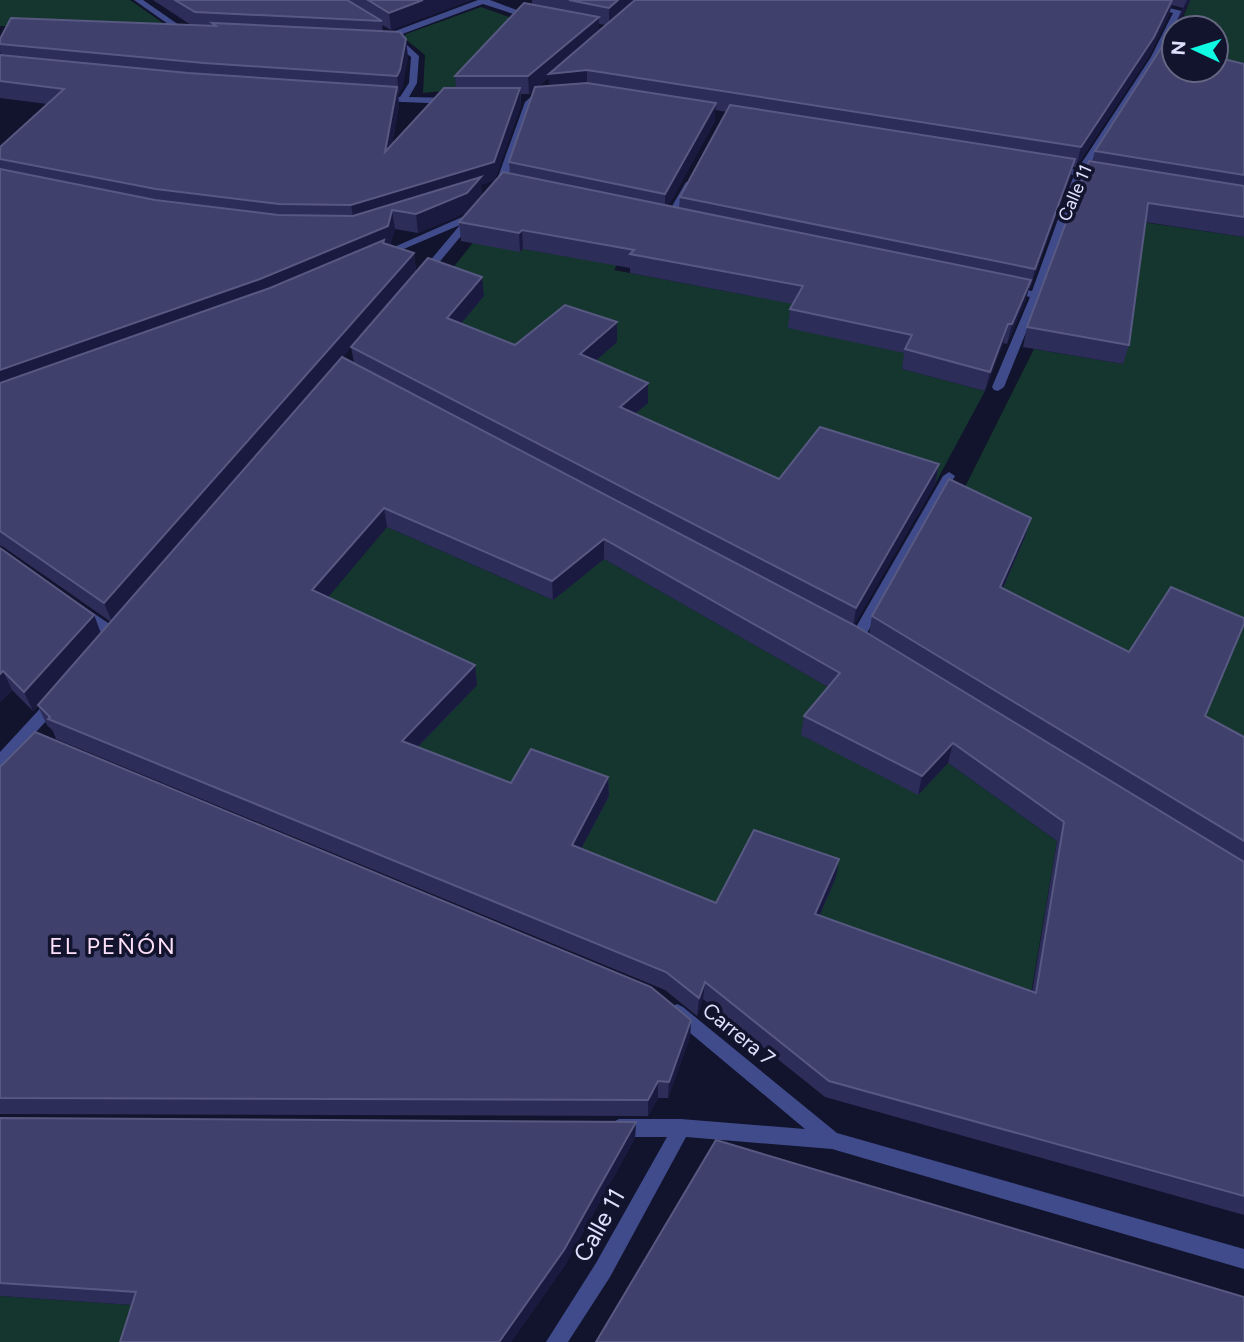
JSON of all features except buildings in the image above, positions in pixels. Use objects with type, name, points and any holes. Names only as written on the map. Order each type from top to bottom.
[{"type":"street","points":[[138,0],[188,34]]},
{"type":"street","name":"Calle 11","points":[[998,387],[1036,295],[1080,173],[1160,58],[1178,11],[1122,0]]},
{"type":"street","points":[[390,36],[485,1],[543,19]]},
{"type":"street","points":[[378,29],[405,45],[415,56],[413,83],[403,100]]},
{"type":"street","points":[[164,34],[202,35]]},
{"type":"street","points":[[378,44],[405,45]]},
{"type":"street","points":[[490,192],[501,185],[524,102],[551,85]]},
{"type":"street","points":[[376,99],[467,101]]},
{"type":"street","points":[[524,102],[553,99]]},
{"type":"street","points":[[1039,167],[1121,180]]},
{"type":"street","points":[[669,220],[694,174]]},
{"type":"street","points":[[501,185],[514,188]]},
{"type":"street","points":[[413,286],[483,205]]},
{"type":"street","points":[[371,259],[474,215]]},
{"type":"street","points":[[656,217],[683,222]]},
{"type":"street","points":[[995,287],[1036,295]]},
{"type":"street","points":[[857,638],[948,476]]},
{"type":"street","points":[[69,601],[114,634]]},
{"type":"street","points":[[0,762],[33,738],[61,695]]},
{"type":"street","name":"Carrera 7","points":[[669,1006],[832,1140]]},
{"type":"street","name":"Carrera 7","points":[[597,1128],[681,1128],[832,1140],[1244,1259]]},
{"type":"street","name":"Calle 11","points":[[556,1342],[603,1270],[681,1128]]},
{"type":"green space","points":[[0,0],[130,0],[173,30],[0,26]]},
{"type":"green space","points":[[1190,0],[1244,0],[1244,72],[1230,68],[1230,14],[1184,14]]},
{"type":"green space","points":[[481,7],[523,22],[462,89],[423,93],[425,55],[404,38],[406,34]]},
{"type":"green space","points":[[510,196],[502,245],[552,254],[582,209],[642,222],[614,270],[751,296],[774,249],[929,314],[902,369],[985,391],[935,484],[777,499],[620,427],[647,402],[517,364],[449,338],[437,288]]},
{"type":"green space","points":[[1142,222],[1244,237],[1244,762],[1122,672],[995,606],[956,505],[1034,349],[1123,364]]},
{"type":"green space","points":[[387,527],[553,600],[604,559],[837,692],[948,763],[1057,841],[1028,1011],[715,921],[573,864],[608,797],[513,802],[405,760],[477,685],[317,610]]},
{"type":"green space","points":[[0,1296],[146,1306],[135,1342],[0,1342]]},
{"type":"district","name":"EL PEÑÓN","points":[[113,946]]}]
